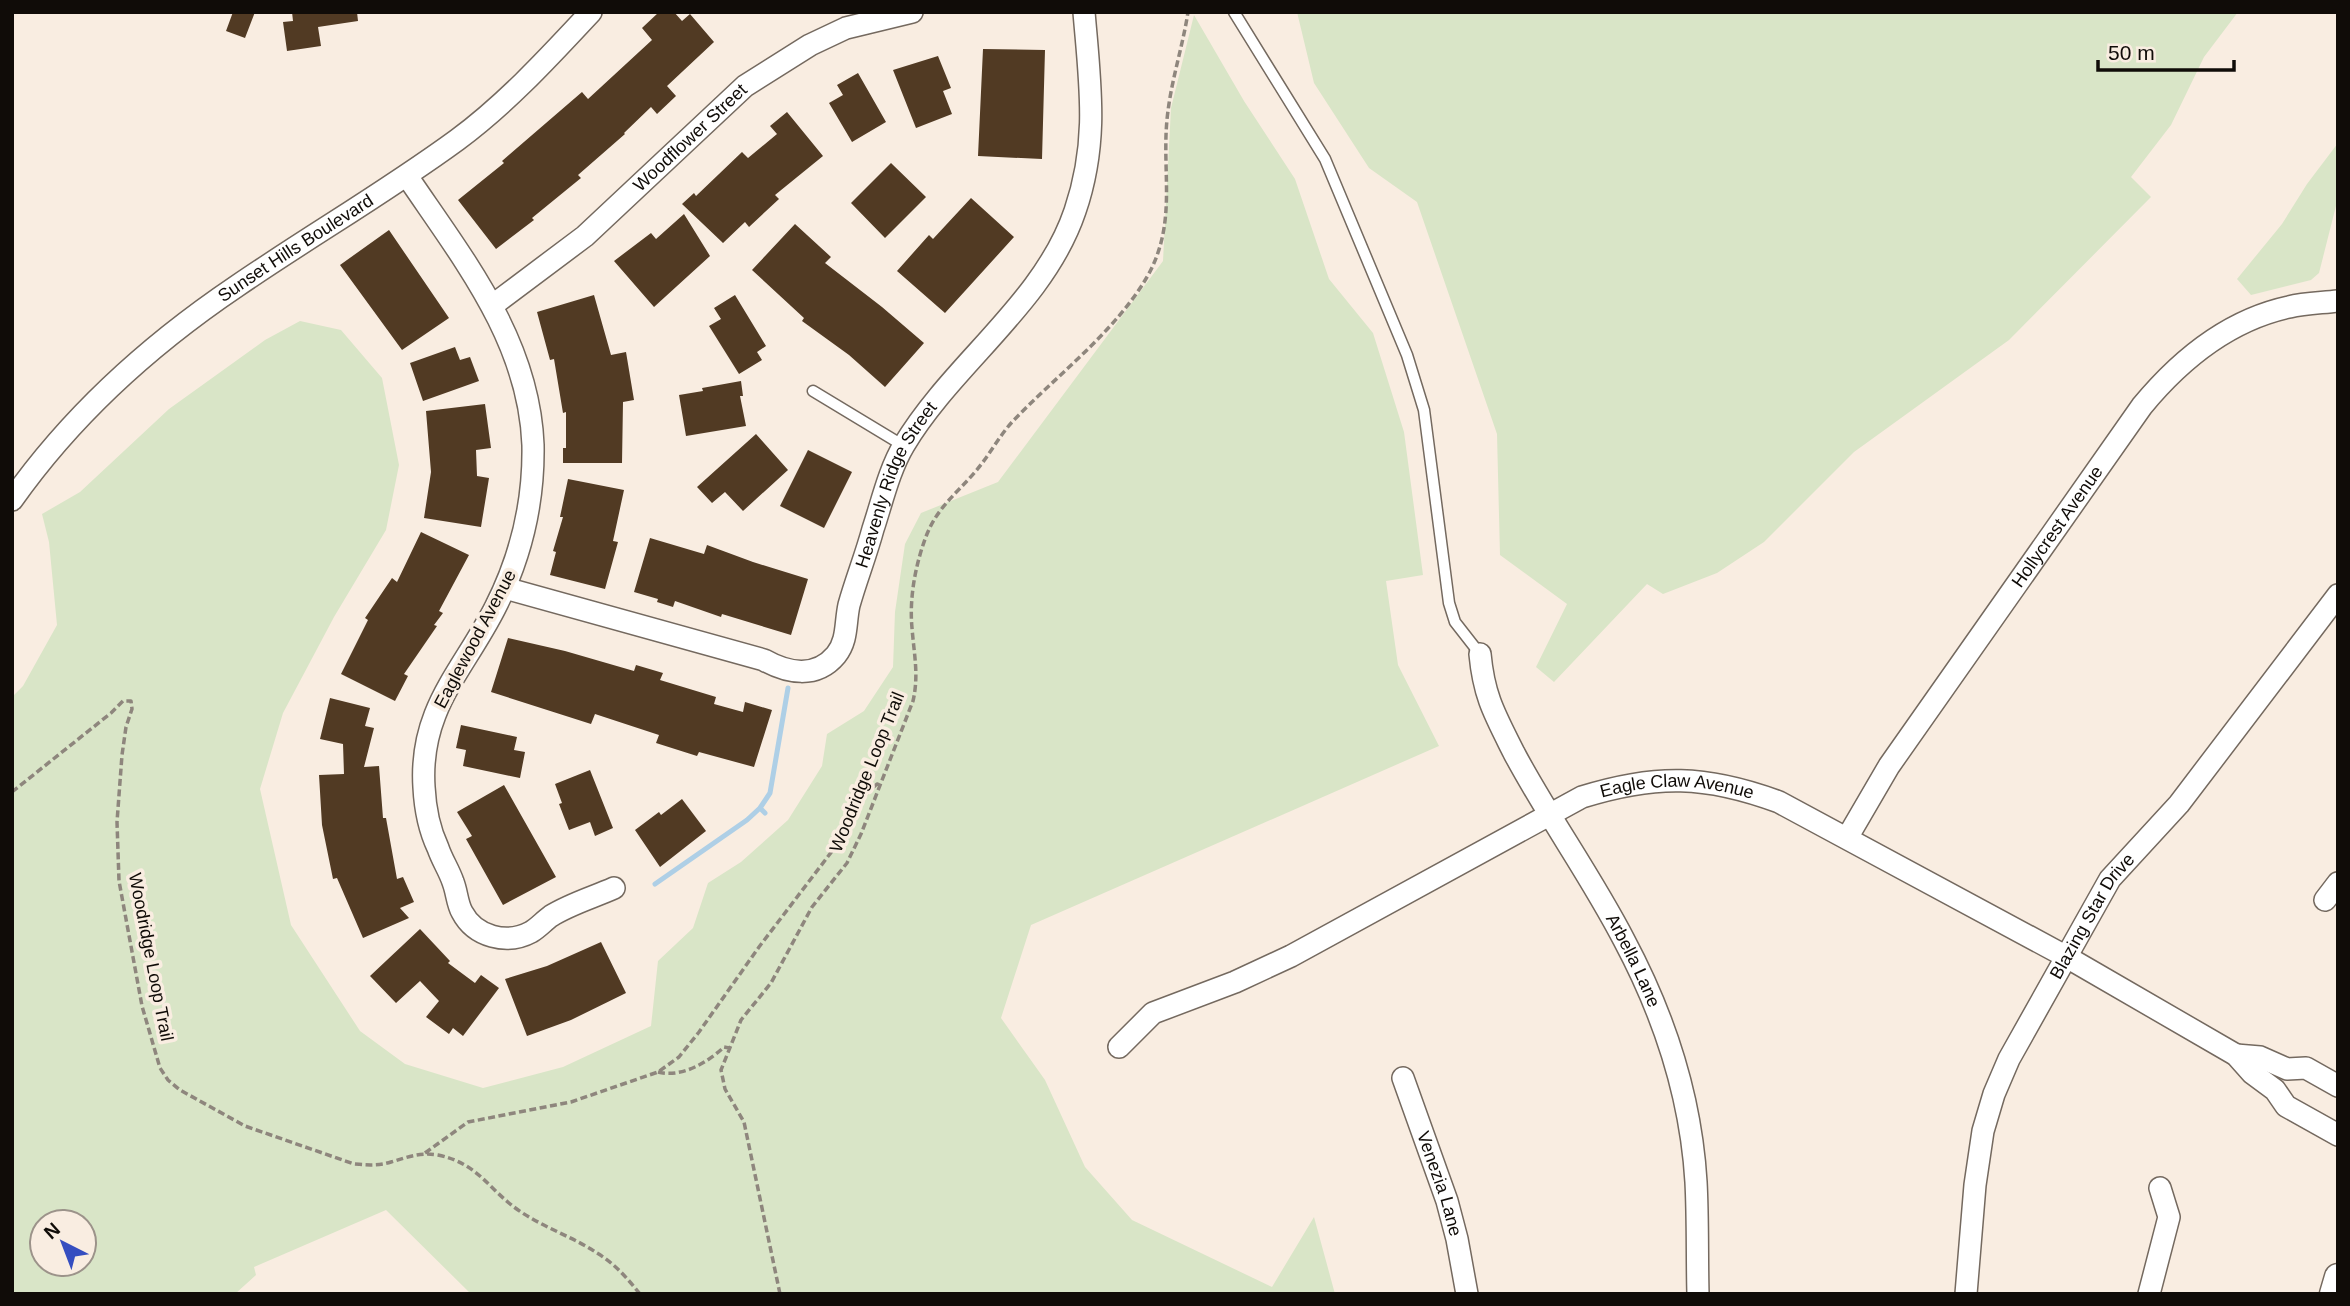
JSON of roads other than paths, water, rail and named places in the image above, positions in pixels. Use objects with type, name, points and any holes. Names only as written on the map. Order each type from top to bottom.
[{"type":"street","name":"Sunset Hills Boulevard","points":[[12,500],[30,474],[79,419],[157,346],[236,286],[407,176],[460,138],[543,64],[591,12]]},
{"type":"street","name":"Woodflower Street","points":[[493,305],[585,236],[745,86],[810,45],[846,28],[912,12]]},
{"type":"street","name":"Heavenly Ridge Street","points":[[505,588],[764,660],[780,669],[809,671],[835,656],[844,642],[849,607],[891,474],[904,446],[926,414],[1042,276],[1062,243],[1075,214],[1086,178],[1093,119],[1084,12]]},
{"type":"street","name":"Eaglewood Avenue","points":[[407,176],[493,305],[520,370],[529,408],[533,444],[527,518],[517,557],[493,611],[440,699],[431,726],[425,755],[424,785],[436,845],[454,883],[463,915],[474,927],[487,935],[503,939],[531,932],[552,916],[614,888]]},
{"type":"street","name":"Hollycrest Avenue","points":[[1847,838],[1889,766],[2142,406],[2162,382],[2197,350],[2242,323],[2288,307],[2338,301]]},
{"type":"street","name":"Blazing Star Drive","points":[[1966,1294],[1975,1185],[1987,1119],[2008,1059],[2110,879],[2179,804],[2338,595]]},
{"type":"street","name":"Arbella Lane","points":[[1480,654],[1482,683],[1489,703],[1548,814],[1623,938],[1646,982],[1664,1029],[1680,1082],[1690,1129],[1696,1181],[1698,1294]]},
{"type":"street","name":"Eagle Claw Avenue","points":[[1119,1046],[1153,1013],[1235,982],[1291,956],[1582,797],[1614,787],[1650,781],[1684,780],[1716,783],[1749,791],[1779,802],[1847,838],[2064,956],[2236,1055],[2252,1073],[2275,1090],[2286,1106],[2338,1135]]},
{"type":"street","name":"Eagle Claw Avenue","points":[[2236,1055],[2260,1057],[2287,1069],[2306,1069],[2338,1086]]},
{"type":"street","points":[[2275,1090],[2287,1069]]},
{"type":"street","name":"Venezia Lane","points":[[1403,1078],[1447,1201],[1467,1294]]},
{"type":"street","points":[[2149,1294],[2169,1217],[2160,1188]]},
{"type":"street","points":[[2333,1294],[2338,1277]]},
{"type":"lane","points":[[1234,12],[1325,159],[1407,355],[1424,410],[1448,603],[1455,622],[1480,654]]},
{"type":"lane","points":[[813,391],[904,446]]},
{"type":"waterway","points":[[765,813],[760,808],[770,793],[788,688]]},
{"type":"waterway","points":[[655,884],[760,808]]}]
